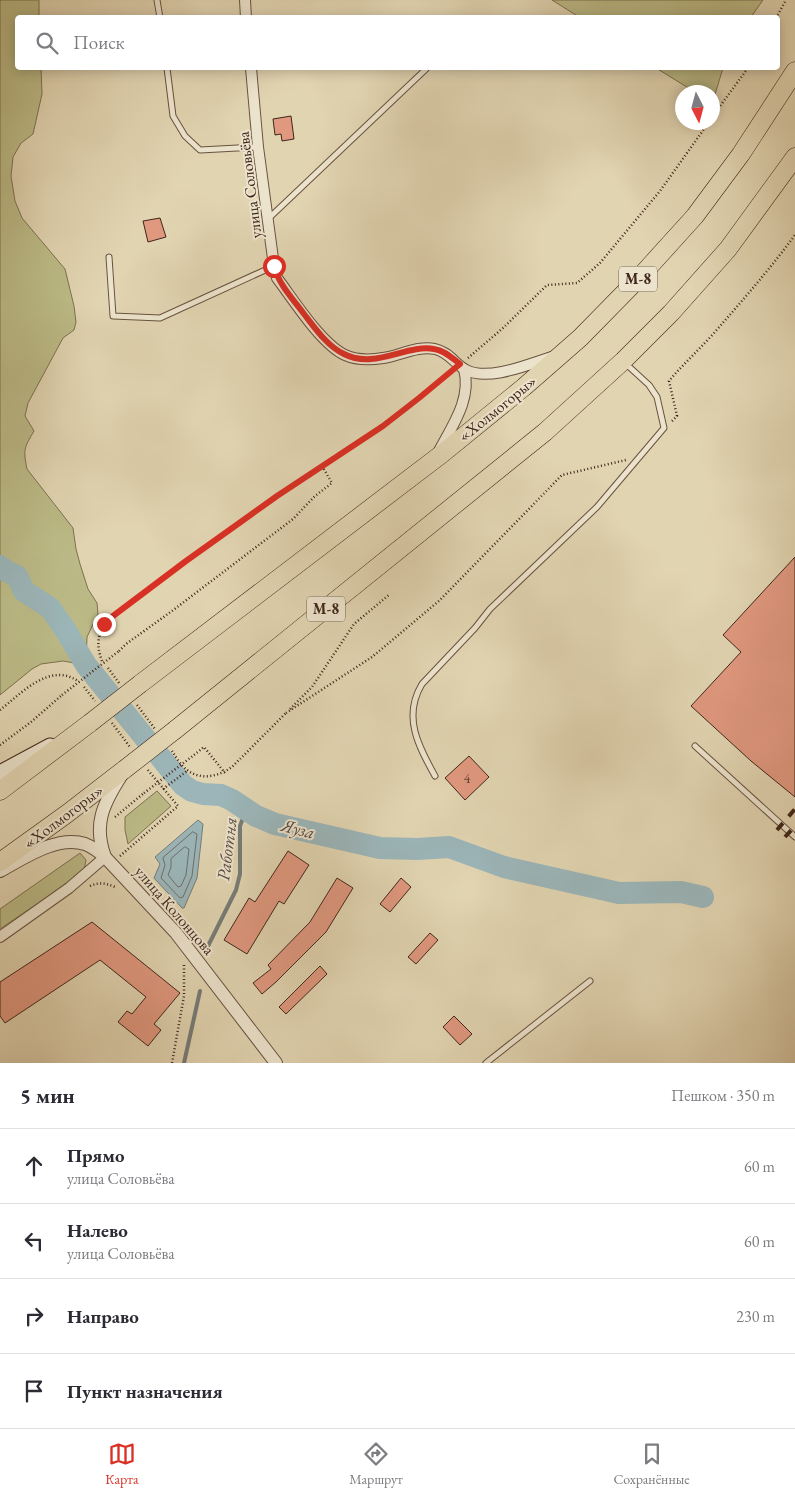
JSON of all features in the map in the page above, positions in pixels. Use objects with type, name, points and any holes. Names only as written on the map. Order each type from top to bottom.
[{"type":"highway","name":"«Холмогоры»","points":[[136,692],[436,458],[563,353],[638,279],[695,216],[741,154],[795,71]]},
{"type":"highway","name":"М-8","points":[[125,769],[545,432],[623,361],[671,313],[728,249],[795,157]]},
{"type":"highway","name":"М-8","points":[[0,791],[90,723],[136,692]]},
{"type":"highway","name":"«Холмогоры»","points":[[0,862],[68,814],[125,769]]},
{"type":"main road","points":[[0,774],[90,723]]},
{"type":"street","points":[[245,0],[246,15]]},
{"type":"street","name":"улица Соловьёва","points":[[251,70],[258,147],[277,278],[326,341],[345,355],[354,358],[383,358],[414,350],[434,348],[450,356],[462,367],[472,372],[484,374],[500,372],[563,353]]},
{"type":"street","points":[[436,458],[466,395],[466,378],[462,367]]},
{"type":"street","points":[[0,937],[111,856],[101,845],[100,822],[105,802],[125,769]]},
{"type":"street","name":"улица Колонцова","points":[[0,871],[32,854],[65,842],[84,844],[111,856],[176,933],[276,1063]]},
{"type":"lane","points":[[157,0],[160,15]]},
{"type":"lane","points":[[166,70],[173,116],[185,136],[200,150],[258,147]]},
{"type":"lane","points":[[268,219],[425,70]]},
{"type":"lane","points":[[109,257],[113,316],[160,318],[274,266]]},
{"type":"lane","points":[[435,776],[420,747],[413,723],[416,693],[490,609],[597,507],[664,428],[656,396],[649,385],[623,361]]},
{"type":"lane","points":[[694,746],[795,837]]},
{"type":"lane","points":[[486,1063],[590,981]]},
{"type":"path","points":[[778,15],[786,0]]},
{"type":"path","points":[[720,106],[747,70]]},
{"type":"path","points":[[102,661],[98,649],[100,632],[104,624],[113,616],[186,561],[462,367],[547,285],[577,283],[600,263],[660,191],[703,130]]},
{"type":"path","points":[[664,428],[677,416],[669,381],[679,368],[712,335],[795,235]]},
{"type":"path","points":[[286,713],[372,657],[440,600],[562,475],[625,460],[632,455]]},
{"type":"path","points":[[0,745],[32,722],[62,695],[126,644],[293,519],[315,496],[332,483],[322,466]]},
{"type":"path","points":[[169,747],[187,771],[208,776],[225,772],[312,686],[354,624],[390,594]]},
{"type":"path","points":[[108,668],[120,684]]},
{"type":"path","points":[[0,710],[47,676],[66,675],[78,681]]},
{"type":"path","points":[[136,692],[157,731]]},
{"type":"path","points":[[114,818],[204,747],[225,772]]},
{"type":"path","points":[[163,789],[187,771]]},
{"type":"path","points":[[111,856],[124,863]]},
{"type":"path","points":[[172,1063],[184,996],[184,962]]},
{"type":"shaded area","points":[[0,0],[39,0],[39,15],[15,15],[15,70],[41,70],[42,94],[33,134],[21,143],[13,157],[11,176],[15,201],[22,218],[65,269],[76,322],[74,330],[63,338],[28,403],[25,416],[34,431],[28,441],[25,453],[27,469],[73,528],[80,564],[88,589],[97,603],[98,614],[87,637],[86,665],[63,661],[41,664],[0,695]]},
{"type":"shaded area","points":[[552,0],[763,0],[752,15],[576,15]]},
{"type":"shaded area","points":[[659,70],[722,70],[718,85],[684,85]]},
{"type":"shaded area","points":[[157,791],[171,806],[128,844],[125,817]]},
{"type":"shaded area","points":[[80,853],[86,860],[84,870],[0,929],[0,909]]},
{"type":"water","points":[[198,820],[203,824],[197,878],[184,908],[182,908],[154,878],[160,864],[155,857]]},
{"type":"building","points":[[291,116],[294,139],[282,141],[281,134],[275,135],[273,119]]},
{"type":"building","points":[[160,218],[166,237],[148,242],[143,221]]},
{"type":"building","points":[[795,557],[795,797],[751,761],[691,706],[741,652],[723,635]]},
{"type":"building","points":[[469,756],[489,777],[465,800],[445,778]]},
{"type":"building","points":[[288,851],[309,865],[284,904],[279,901],[247,954],[224,940],[249,898],[255,902]]},
{"type":"building","points":[[337,878],[353,888],[326,932],[262,994],[253,983],[271,969],[268,965],[310,922]]},
{"type":"building","points":[[401,878],[411,887],[390,912],[380,904]]},
{"type":"building","points":[[92,922],[180,993],[154,1024],[161,1030],[148,1046],[118,1022],[127,1011],[132,1014],[146,997],[100,960],[5,1023],[0,1016],[0,982]]},
{"type":"building","points":[[430,933],[438,940],[416,964],[408,957]]},
{"type":"building","points":[[320,966],[327,974],[286,1014],[279,1007]]},
{"type":"building","points":[[454,1016],[472,1034],[460,1045],[443,1027]]},
{"type":"waterway","name":"Яуза","points":[[0,566],[17,576],[24,591],[50,608],[86,665],[183,785],[192,791],[221,795],[256,816],[275,824],[380,848],[417,849],[449,847],[504,867],[619,893],[681,892],[703,897]]},
{"type":"waterway","name":"Работня","points":[[208,946],[236,890],[240,874],[240,826],[246,810]]},
{"type":"waterway","name":"Работня","points":[[184,1063],[200,991]]},
{"type":"railway","points":[[777,830],[795,809]]},
{"type":"railway","points":[[785,837],[795,826]]},
{"type":"route","points":[[104,624],[186,561],[277,496],[383,426],[460,364],[442,351],[434,348],[414,350],[383,358],[354,358],[345,355],[326,341],[315,328],[277,278],[274,266]]}]
